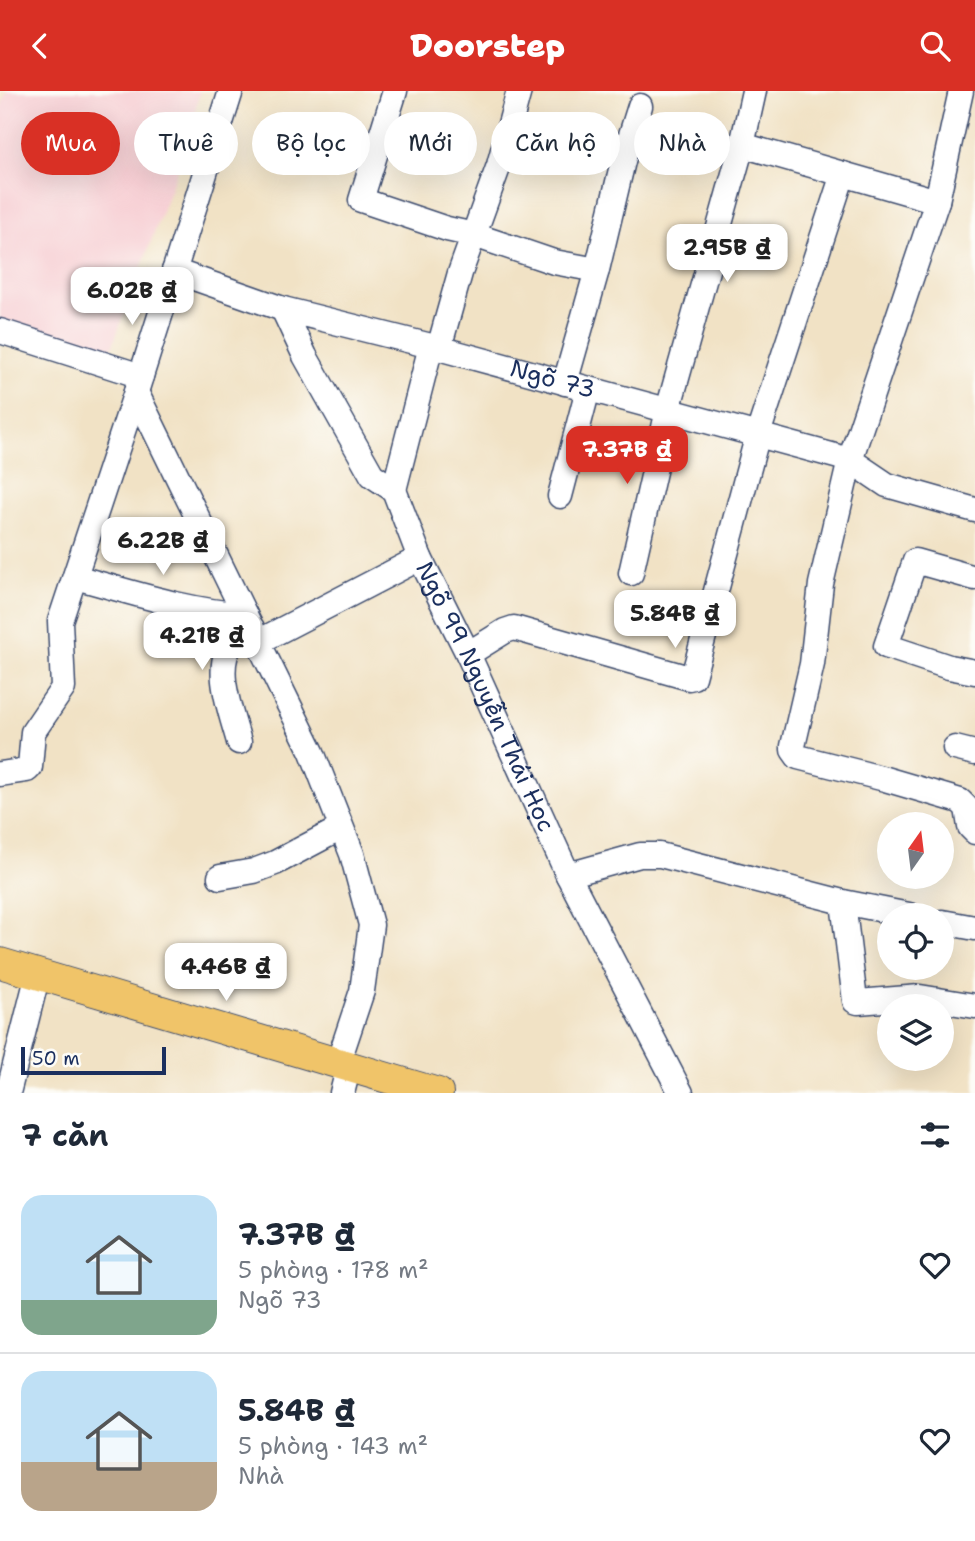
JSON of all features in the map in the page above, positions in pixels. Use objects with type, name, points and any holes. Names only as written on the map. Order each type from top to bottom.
[{"type":"main road","points":[[0,963],[343,1074],[438,1093]]},
{"type":"street","points":[[0,774],[27,770],[30,767],[33,732],[63,688],[60,621],[231,91]]},
{"type":"street","points":[[395,91],[362,199],[554,262],[597,269]]},
{"type":"street","points":[[513,112],[519,91]]},
{"type":"street","points":[[631,573],[668,410],[742,145],[754,91]]},
{"type":"street","points":[[961,91],[936,201],[850,460],[821,584],[812,664],[793,750],[798,757],[960,801],[967,808],[970,827],[975,832]]},
{"type":"street","points":[[560,496],[597,269],[624,157],[640,106]]},
{"type":"street","points":[[742,145],[936,201]]},
{"type":"street","points":[[620,156],[624,157]]},
{"type":"street","points":[[468,654],[514,628],[693,677],[758,434],[843,174]]},
{"type":"street","points":[[394,490],[435,347],[495,175]]},
{"type":"street","name":"Ngõ 73","points":[[174,271],[284,309],[435,347],[850,460],[887,485],[975,510]]},
{"type":"street","name":"Ngõ 99 Nguyễn Thái Học","points":[[284,309],[305,356],[372,475],[394,490],[420,558],[468,654],[568,875],[681,1093]]},
{"type":"street","points":[[0,331],[138,384],[312,752],[352,854],[371,925],[362,991],[343,1074]]},
{"type":"street","points":[[239,742],[226,694],[223,659],[234,641],[252,628],[420,558]]},
{"type":"street","points":[[975,578],[915,561],[886,646],[975,673]]},
{"type":"street","points":[[75,577],[215,613],[252,628]]},
{"type":"street","points":[[220,877],[254,871],[275,863],[341,828]]},
{"type":"street","points":[[568,875],[640,855],[660,855],[877,909]]},
{"type":"street","points":[[843,902],[855,1001],[920,997],[975,1006]]},
{"type":"street","points":[[954,924],[975,928]]},
{"type":"street","points":[[8,1093],[38,974]]},
{"type":"shaded area","points":[[7,91],[200,91],[195,112],[134,112],[134,175],[176,175],[109,355],[0,322],[0,109]]}]
